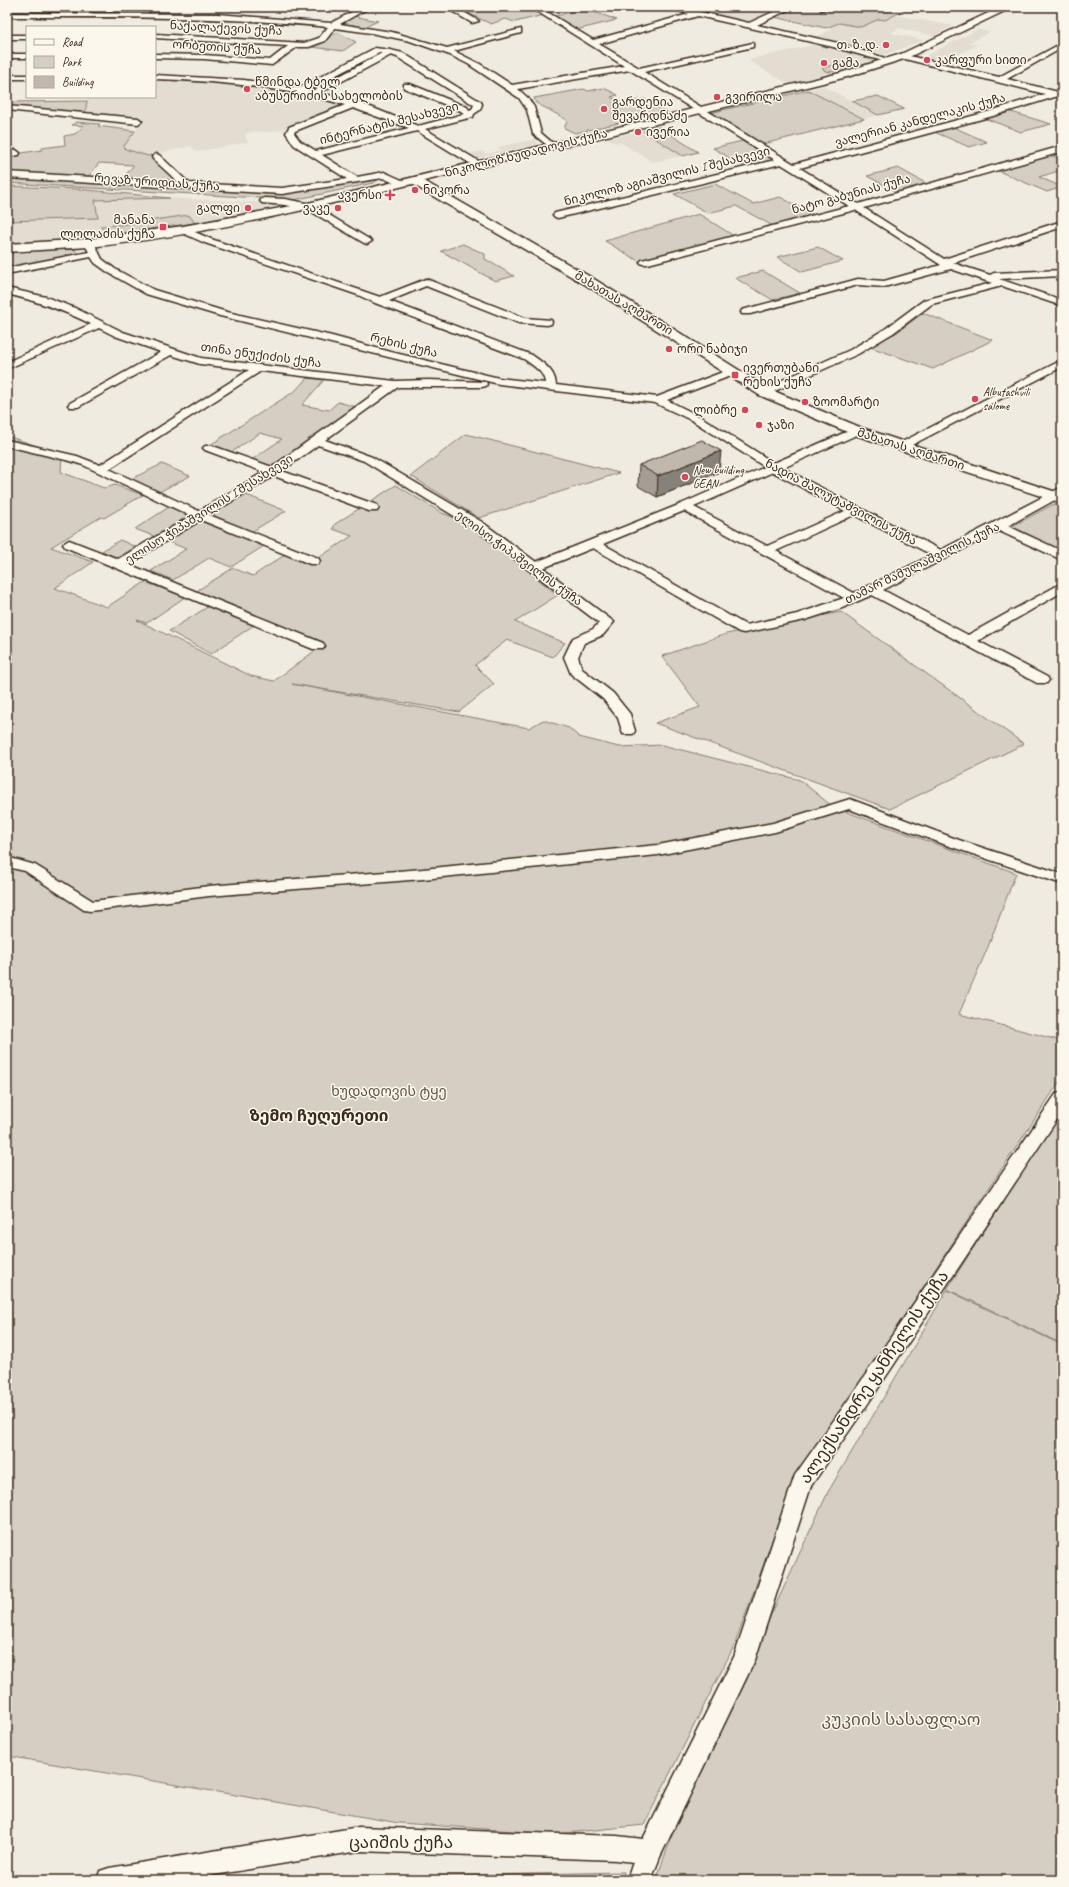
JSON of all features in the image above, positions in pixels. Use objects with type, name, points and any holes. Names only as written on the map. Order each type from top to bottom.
[{"type":"main road","name":"ნიკოლოზ ხუდადოვის ქუჩა","points":[[7,248],[91,248],[306,207],[837,77],[904,56],[1008,7]]},
{"type":"main road","name":"მახათას აღმართი","points":[[414,180],[590,282],[699,349],[764,392],[857,431],[1059,495]]},
{"type":"street","points":[[80,18],[86,7]]},
{"type":"street","points":[[97,18],[104,7]]},
{"type":"street","points":[[202,16],[209,7]]},
{"type":"street","points":[[333,25],[366,7]]},
{"type":"street","points":[[449,7],[475,21]]},
{"type":"street","points":[[534,7],[947,264],[1062,303]]},
{"type":"street","points":[[669,7],[835,44],[890,61]]},
{"type":"street","points":[[751,25],[790,7]]},
{"type":"street","points":[[593,43],[697,13]]},
{"type":"street","points":[[7,15],[80,18],[202,16],[333,25],[392,35],[445,50],[481,68],[528,103],[533,115],[537,134],[552,146]]},
{"type":"street","name":"ნაქალაქევის ქუჩა","points":[[156,36],[254,41],[295,45],[314,44],[326,37],[333,25]]},
{"type":"street","points":[[445,50],[518,31]]},
{"type":"street","points":[[7,37],[26,36]]},
{"type":"street","name":"ორბეთის ქუჩა","points":[[156,56],[272,62],[295,45]]},
{"type":"street","points":[[509,88],[635,69],[750,45]]},
{"type":"street","points":[[1000,80],[1062,45]]},
{"type":"street","points":[[300,91],[378,50],[400,55],[478,104],[476,110],[469,113]]},
{"type":"street","points":[[313,94],[390,52]]},
{"type":"street","points":[[7,56],[26,56]]},
{"type":"street","points":[[159,77],[177,56]]},
{"type":"street","points":[[904,56],[1058,95]]},
{"type":"street","points":[[8,79],[26,77]]},
{"type":"street","points":[[159,77],[237,82],[300,91],[355,104],[418,128],[479,165]]},
{"type":"street","name":"ინტერნატის შესახვევი","points":[[316,154],[470,115],[469,113],[441,99],[407,86]]},
{"type":"street","name":"ვალერიან კანდელაკის ქუჩა","points":[[793,167],[1058,95]]},
{"type":"street","points":[[355,104],[290,131],[293,138],[298,143],[355,180]]},
{"type":"street","points":[[7,108],[138,120]]},
{"type":"street","name":"ნატო გაბუნიას ქუჩა","points":[[645,262],[1062,149]]},
{"type":"street","points":[[156,157],[187,186]]},
{"type":"street","name":"ნიკოლოზ აგიაშვილის I შესახვევი","points":[[558,215],[781,161]]},
{"type":"street","points":[[7,175],[282,191],[384,175],[401,183]]},
{"type":"street","name":"რევაზ ურიდიას ქუჩა","points":[[7,184],[125,191]]},
{"type":"street","points":[[256,200],[285,202],[306,207],[367,241]]},
{"type":"street","points":[[746,312],[858,282],[884,284],[1062,224]]},
{"type":"street","points":[[183,230],[208,241],[362,293],[379,301],[528,357],[545,370],[550,377],[551,388]]},
{"type":"street","points":[[7,271],[91,248]]},
{"type":"street","name":"რეხის ქუჩა","points":[[91,248],[98,261],[112,271],[150,292],[224,314],[328,338],[388,355],[499,382],[658,400],[732,372]]},
{"type":"street","points":[[987,277],[1062,273]]},
{"type":"street","points":[[379,301],[426,282],[523,321],[547,322]]},
{"type":"street","points":[[764,392],[854,352],[889,331],[928,302],[1003,283]]},
{"type":"street","name":"თინა ენუქიძის ქუჩა","points":[[7,291],[42,299],[71,310],[118,334],[200,361],[395,384],[479,384],[499,382]]},
{"type":"street","points":[[7,301],[22,295]]},
{"type":"street","points":[[7,366],[99,324]]},
{"type":"street","points":[[74,405],[170,351]]},
{"type":"street","points":[[902,446],[1062,364]]},
{"type":"street","points":[[100,470],[258,369]]},
{"type":"street","points":[[317,441],[395,384]]},
{"type":"street","name":"ნადია შალუტაშვილის ქუჩა","points":[[658,400],[697,419],[774,468],[941,555]]},
{"type":"street","points":[[535,567],[685,507],[857,431]]},
{"type":"street","name":"ელისო ჭიპაშვილის I შესახვევი","points":[[119,564],[274,471],[317,441]]},
{"type":"street","name":"ელისო ჭიპაშვილის ქუჩა","points":[[317,441],[368,459],[478,525],[606,622],[598,632],[578,641],[571,657],[576,671],[608,696],[612,701],[624,717],[628,731]]},
{"type":"street","points":[[7,443],[73,458],[201,516],[314,561]]},
{"type":"street","points":[[209,448],[373,508]]},
{"type":"street","name":"თამარ მამულაშვილის ქუჩა","points":[[594,544],[744,629],[800,617],[873,590],[1059,495]]},
{"type":"street","points":[[685,507],[854,598]]},
{"type":"street","points":[[767,552],[854,511]]},
{"type":"street","points":[[999,526],[1062,556]]},
{"type":"street","points":[[69,544],[119,564]]},
{"type":"street","name":"ელისო ჭიპაშვილის I შესახვევი","points":[[119,564],[318,646]]},
{"type":"street","points":[[968,641],[1062,588]]},
{"type":"street","points":[[873,590],[1042,680]]},
{"type":"street","points":[[7,862],[30,868],[90,906],[209,891],[423,874],[658,850],[775,827],[850,804],[954,843],[1062,879]]},
{"type":"street","name":"ალექსანდრე ყანჩელის ქუჩა","points":[[639,1880],[649,1852],[744,1660],[802,1482],[858,1402],[1062,1098]]},
{"type":"street","name":"ცაიშის ქუჩა","points":[[109,1880],[359,1839],[617,1848],[649,1852]]},
{"type":"shaded area","points":[[705,7],[786,7],[752,22],[696,11]]},
{"type":"shaded area","points":[[895,15],[953,26],[933,36],[899,28],[891,33],[924,40],[884,55],[816,37],[832,29],[826,28],[839,23],[861,27],[879,19],[885,20]]},
{"type":"shaded area","points":[[978,29],[990,32],[969,43],[977,45],[951,58],[960,61],[951,66],[920,59]]},
{"type":"shaded area","points":[[822,43],[879,59],[789,84],[747,60]],"holes":[[[849,61],[860,64],[831,72],[822,68]]]},
{"type":"shaded area","points":[[156,79],[209,81],[251,86],[310,96],[347,105],[281,130],[269,132],[254,131],[245,134],[248,142],[197,152],[191,146],[148,156],[125,149],[123,146],[144,120],[85,114],[88,98],[156,98]]},
{"type":"shaded area","points":[[823,86],[878,115],[864,119],[808,90]]},
{"type":"shaded area","points":[[643,131],[683,156],[653,162],[620,142],[615,143],[607,138]]},
{"type":"shaded area","points":[[536,139],[538,144],[478,158],[470,154],[482,151],[486,154],[502,150],[497,147]]},
{"type":"shaded area","points":[[170,198],[271,203],[277,206],[195,223],[189,215],[120,225],[101,226],[108,235],[7,243],[7,221],[98,218],[94,200]]},
{"type":"green space","points":[[491,7],[530,7],[544,15],[515,22],[505,19],[491,24],[468,13]]},
{"type":"green space","points":[[793,7],[908,8],[885,20],[879,19],[861,27],[839,23],[826,28],[774,17]]},
{"type":"green space","points":[[583,8],[617,20],[576,30],[553,17]]},
{"type":"green space","points":[[353,16],[378,21],[365,27],[340,23]]},
{"type":"green space","points":[[337,32],[356,42],[343,51],[312,47]]},
{"type":"green space","points":[[849,61],[860,64],[831,72],[825,71],[822,68]]},
{"type":"green space","points":[[359,63],[362,65],[316,90],[309,89]]},
{"type":"green space","name":"გარდენია შევარდნაძე","points":[[604,88],[618,95],[611,97],[623,103],[644,99],[667,112],[575,133],[564,128],[567,122],[564,118],[536,103],[534,98],[584,89],[588,91]]},
{"type":"green space","points":[[808,90],[864,119],[759,145],[710,113]]},
{"type":"green space","points":[[878,96],[904,109],[878,115],[852,101]]},
{"type":"green space","points":[[87,101],[85,114],[7,107],[7,102]]},
{"type":"green space","points":[[1008,111],[1051,124],[1021,132],[984,118]]},
{"type":"green space","points":[[76,122],[100,124],[98,126],[135,131],[124,146],[125,149],[148,156],[151,155],[178,182],[7,175],[7,155],[65,145],[64,136],[75,134],[84,126],[72,125]],"holes":[[[99,163],[133,165],[123,178],[88,177]]]},
{"type":"green space","points":[[951,126],[987,142],[969,147],[932,131]]},
{"type":"green space","points":[[659,127],[698,152],[683,156],[643,131]]},
{"type":"green space","points":[[742,141],[775,161],[746,168],[713,148]]},
{"type":"green space","points":[[1051,155],[1062,160],[1062,170],[1039,177],[1062,187],[1047,192],[996,170]]},
{"type":"green space","points":[[898,168],[929,185],[899,193],[867,176]]},
{"type":"green space","points":[[7,176],[280,192],[311,190],[380,176],[381,178],[373,183],[294,200],[7,183]]},
{"type":"green space","points":[[715,184],[753,204],[780,197],[814,215],[773,226],[736,206],[708,213],[674,194]]},
{"type":"green space","points":[[7,186],[77,189],[170,198],[95,200],[98,218],[7,221]]},
{"type":"green space","points":[[699,214],[734,236],[640,262],[605,241]]},
{"type":"green space","points":[[189,215],[195,223],[108,235],[100,226],[120,225]]},
{"type":"green space","points":[[463,244],[485,254],[485,259],[514,276],[495,281],[441,251]]},
{"type":"green space","points":[[818,247],[843,261],[802,272],[777,257]]},
{"type":"green space","points":[[74,249],[79,255],[7,269],[7,251]]},
{"type":"green space","points":[[763,271],[800,293],[773,300],[735,278]]},
{"type":"green space","points":[[923,313],[993,340],[933,369],[867,346],[896,333]]},
{"type":"green space","points":[[307,378],[324,380],[302,405],[329,410],[338,402],[360,408],[267,470],[247,463],[282,439],[260,433],[232,452],[210,445],[295,391]]},
{"type":"green space","points":[[466,434],[619,473],[479,518],[411,476]]},
{"type":"green space","name":"ხუდადოვის ტყე","points":[[7,436],[62,454],[61,472],[104,488],[115,485],[143,495],[104,518],[101,517],[51,547],[93,562],[55,588],[107,607],[145,582],[185,597],[147,623],[137,620],[251,676],[274,681],[316,650],[254,625],[211,654],[169,631],[209,606],[198,590],[233,568],[253,576],[286,554],[318,558],[352,536],[333,529],[335,524],[396,485],[442,513],[477,526],[508,548],[519,564],[558,595],[515,622],[565,643],[553,657],[507,640],[475,665],[494,684],[459,712],[292,684],[529,728],[543,720],[569,728],[579,737],[619,747],[662,745],[800,780],[833,807],[1016,873],[988,947],[959,1014],[1062,1041],[1062,1078],[792,1485],[735,1644],[644,1825],[556,1834],[399,1823],[7,1756]]},
{"type":"green space","points":[[162,464],[190,476],[157,493],[129,480]]},
{"type":"green space","points":[[244,494],[286,511],[251,532],[206,515]]},
{"type":"green space","points":[[1054,504],[1062,507],[1062,552],[1011,527]]},
{"type":"green space","points":[[169,507],[190,515],[156,537],[135,529]]},
{"type":"green space","points":[[198,520],[264,546],[231,567],[209,558],[173,580],[151,571],[186,549],[164,540]]},
{"type":"green space","points":[[120,540],[136,547],[118,558],[102,551]]},
{"type":"green space","points":[[841,612],[1024,744],[890,809],[655,723],[700,707],[662,656],[726,634]]},
{"type":"green space","points":[[1062,1110],[1062,1344],[947,1289]]},
{"type":"green space","name":"კუკიის სასაფლაო","points":[[947,1290],[1062,1345],[1062,1880],[656,1880],[683,1805],[828,1492]]},
{"type":"green space","points":[[624,1872],[622,1880],[350,1880],[350,1878]]},
{"type":"building","points":[[702,440],[721,451],[658,476],[639,465]]},
{"type":"place","name":"თ. ზ. დ.","points":[[886,45]]},
{"type":"place","name":"კარფური სითი","points":[[927,60]]},
{"type":"place","name":"გამა","points":[[824,63]]},
{"type":"place","name":"წმინდა ტბელ აბუსერიძის სახელობის","points":[[247,89]]},
{"type":"place","name":"გვირილა","points":[[717,97]]},
{"type":"place","name":"გარდენია შევარდნაძე","points":[[604,109]]},
{"type":"place","name":"ივერია","points":[[638,132]]},
{"type":"place","name":"ნიკორა","points":[[415,190]]},
{"type":"place","name":"ავერსი","points":[[390,195]]},
{"type":"place","name":"გალფი","points":[[248,208]]},
{"type":"place","name":"ვაკე","points":[[338,208]]},
{"type":"place","name":"მანანა ლოლაძის ქუჩა","points":[[163,227]]},
{"type":"place","name":"ორი ნაბიჯი","points":[[669,349]]},
{"type":"place","name":"ივერთუბანი რეხის ქუჩა","points":[[735,375]]},
{"type":"place","name":"Albutashvili salome","points":[[975,399]]},
{"type":"place","name":"ზოომარტი","points":[[805,402]]},
{"type":"place","name":"ლიბრე","points":[[745,410]]},
{"type":"place","name":"ჯაზი","points":[[759,425]]},
{"type":"place","name":"New building GEAN","points":[[685,477]]},
{"type":"district","name":"ზემო ჩუღურეთი","points":[[319,1116]]}]
